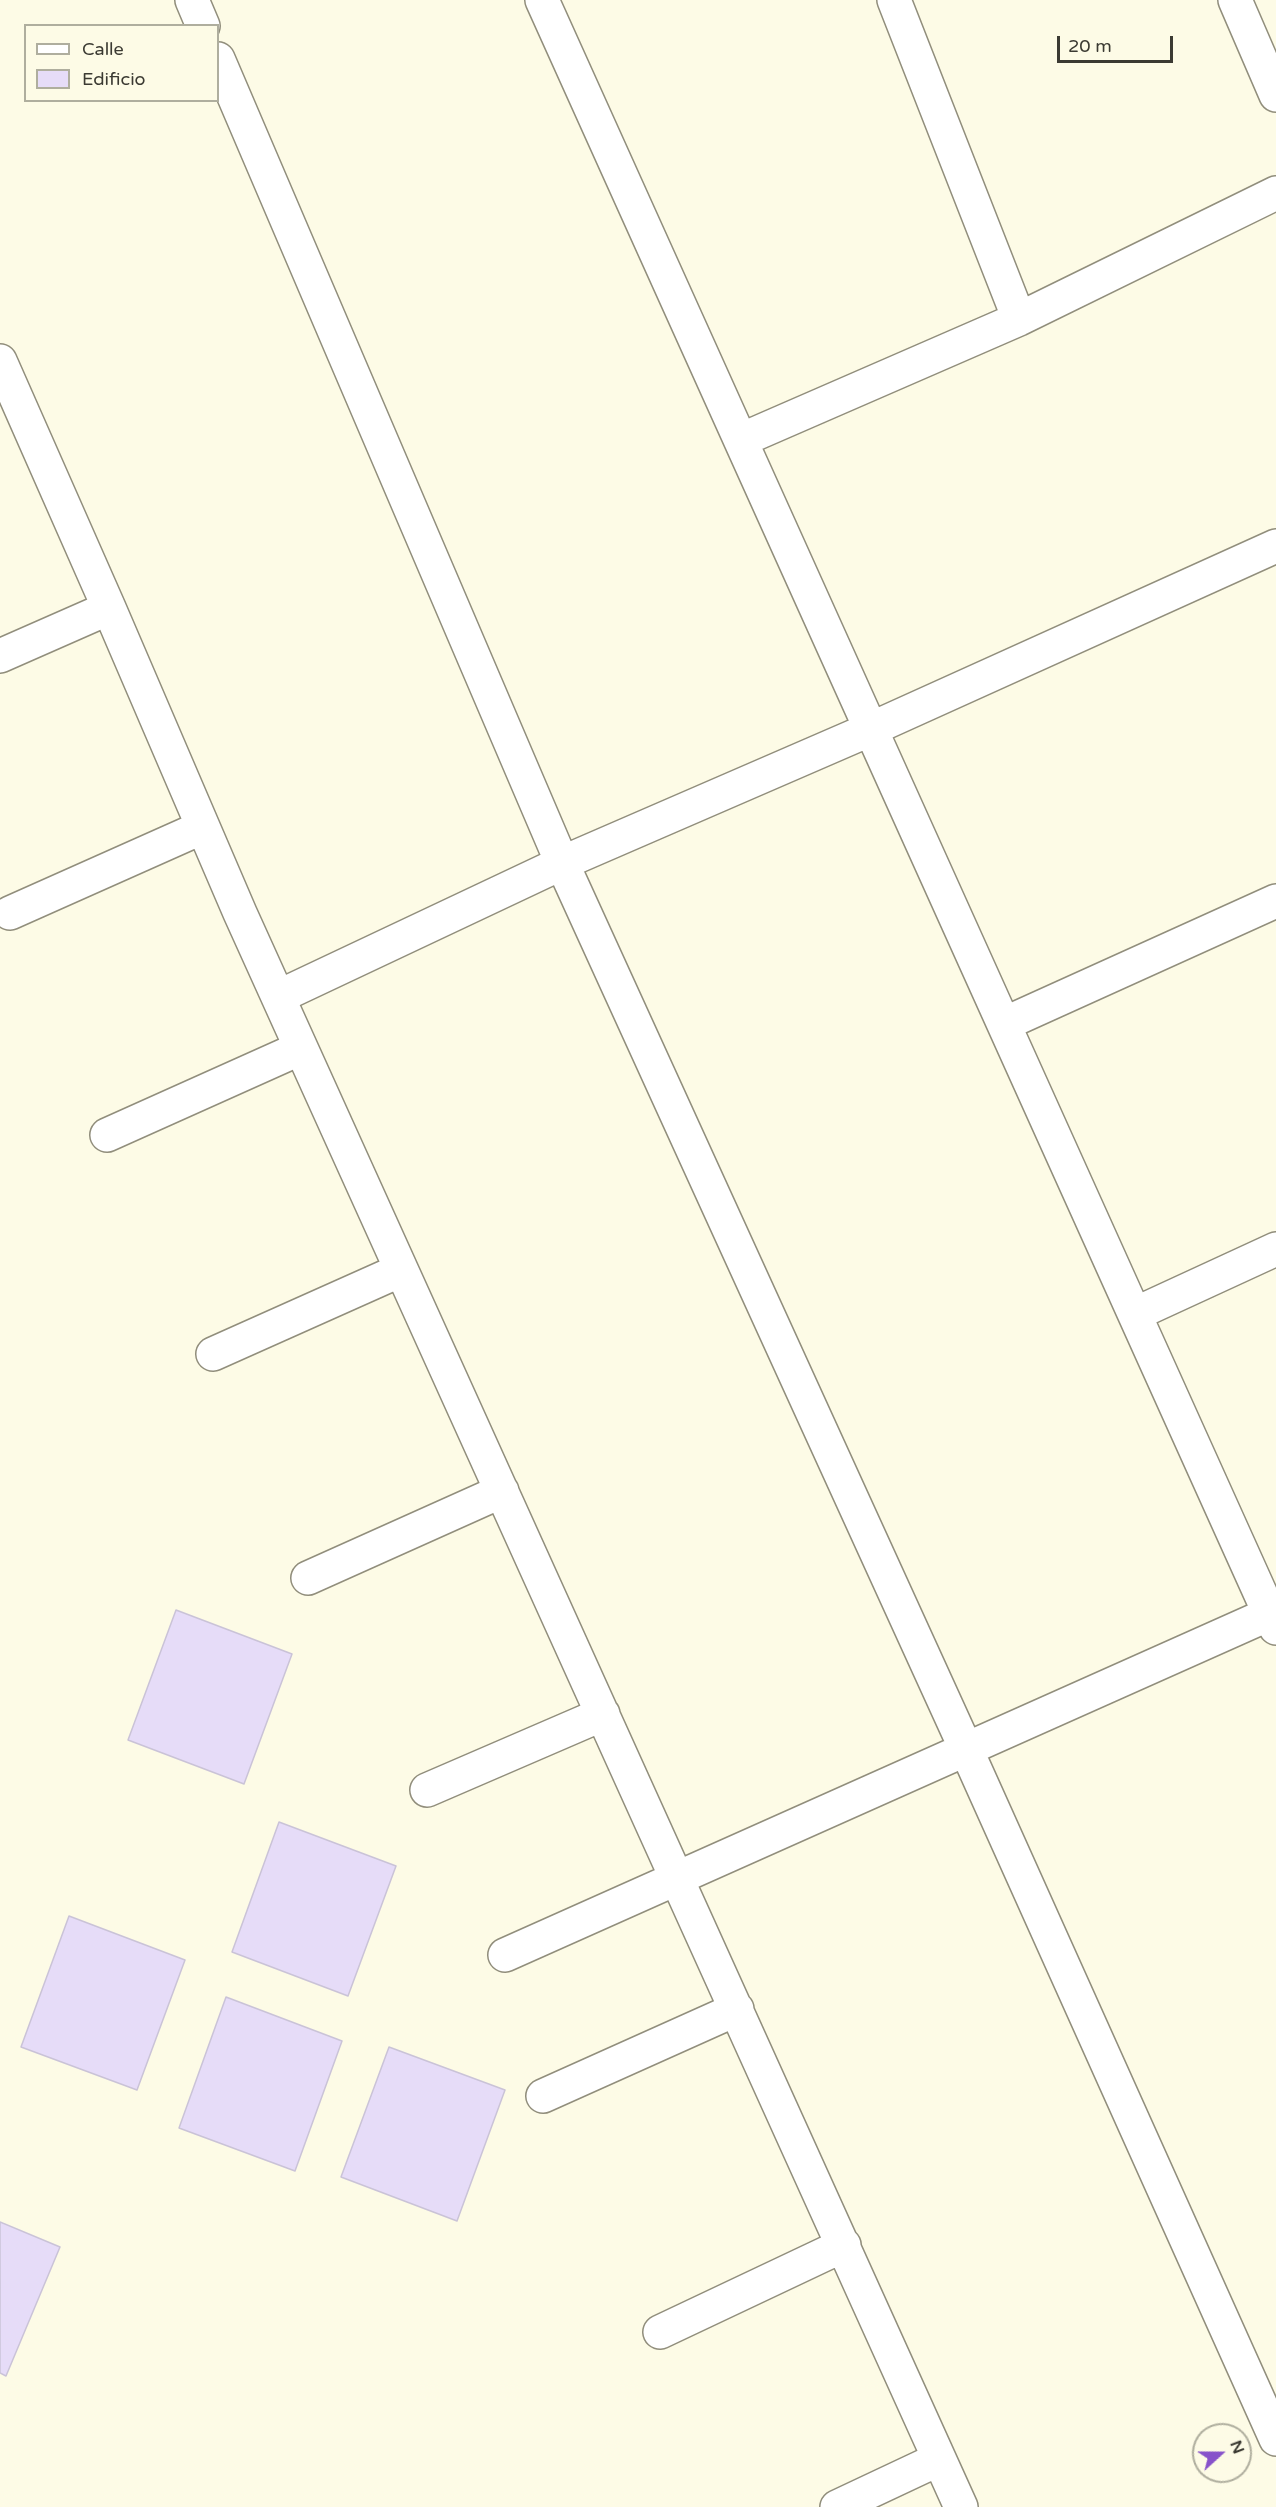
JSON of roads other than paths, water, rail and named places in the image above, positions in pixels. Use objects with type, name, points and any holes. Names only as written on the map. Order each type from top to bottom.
[{"type":"street","points":[[192,0],[202,24]]},
{"type":"street","points":[[505,1955],[966,1749],[1274,1618],[542,0]]},
{"type":"street","points":[[894,0],[1018,319]]},
{"type":"street","points":[[1235,0],[1276,95]]},
{"type":"street","points":[[219,61],[562,862],[966,1749],[1276,2439]]},
{"type":"street","points":[[741,440],[1018,319],[1276,193]]},
{"type":"street","points":[[3,376],[109,608],[278,997],[961,2507]]},
{"type":"street","points":[[278,997],[562,862],[871,729],[1276,546]]},
{"type":"street","points":[[0,656],[109,608]]},
{"type":"street","points":[[10,913],[203,827]]},
{"type":"street","points":[[1004,1024],[1276,901]]},
{"type":"street","points":[[107,1135],[301,1048]]},
{"type":"street","points":[[1135,1314],[1276,1249]]},
{"type":"street","points":[[213,1354],[402,1270]]},
{"type":"street","points":[[308,1578],[502,1491]]},
{"type":"street","points":[[427,1790],[603,1714]]},
{"type":"street","points":[[543,2096],[737,2009]]},
{"type":"street","points":[[660,2332],[844,2245]]},
{"type":"street","points":[[837,2507],[939,2459]]}]
